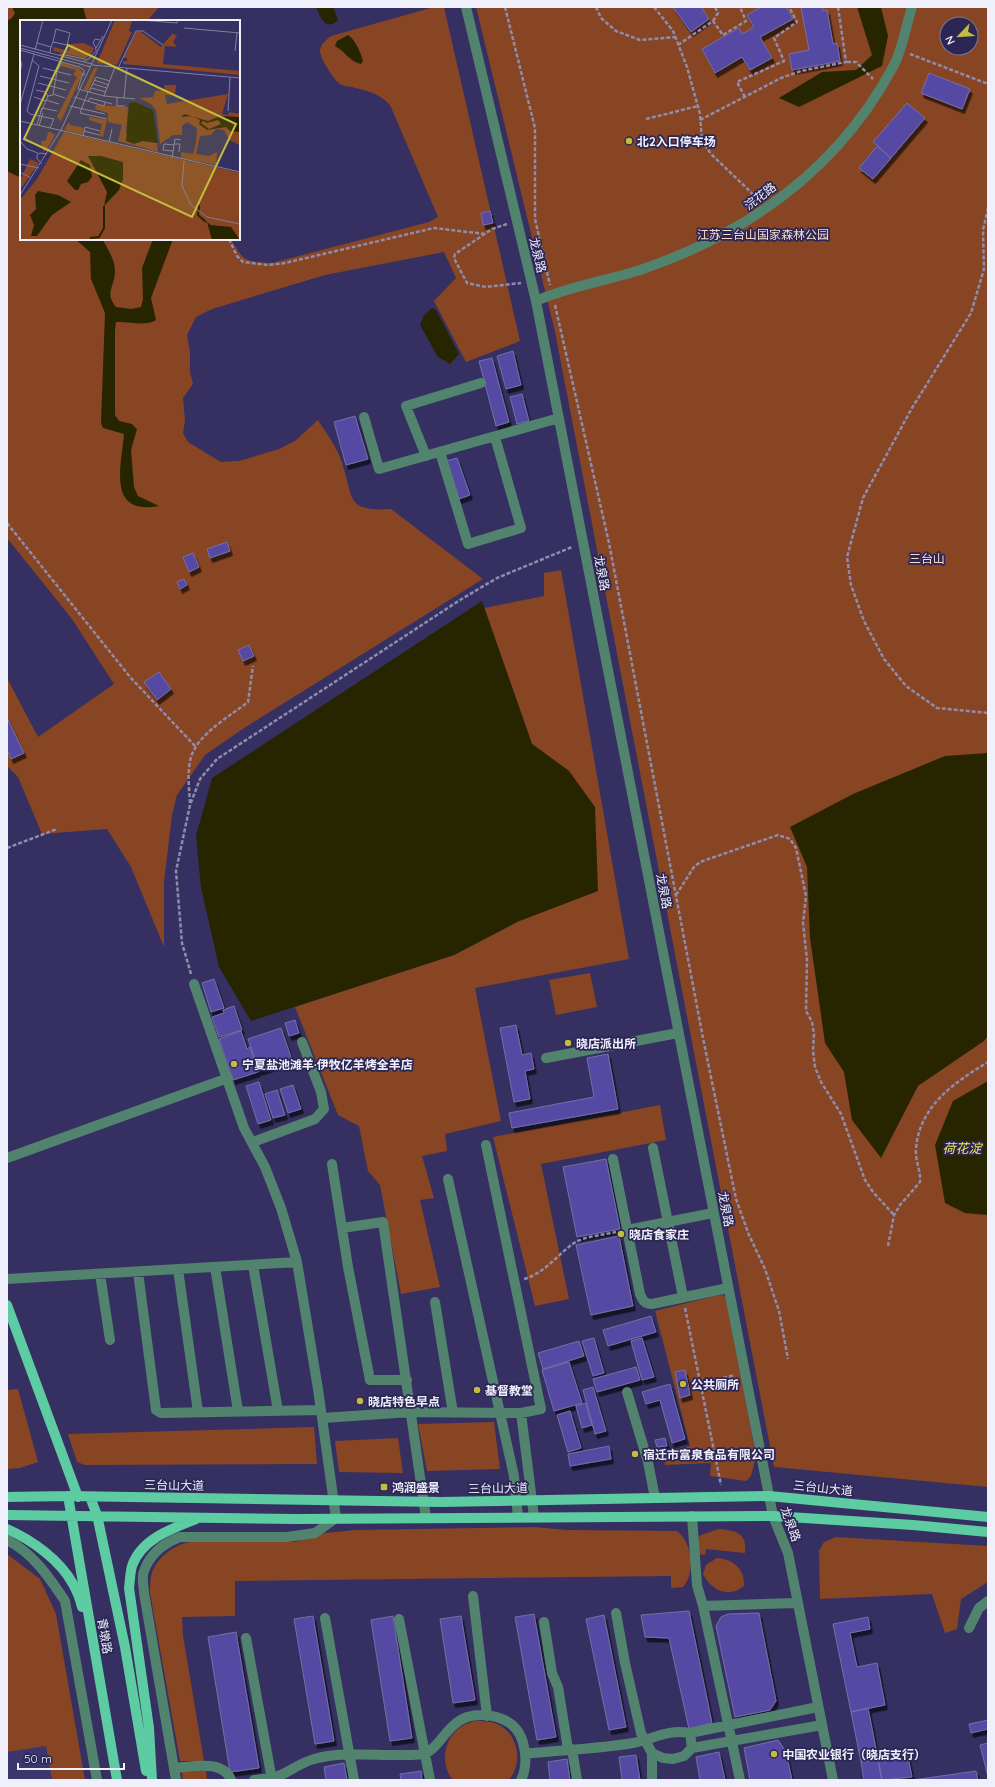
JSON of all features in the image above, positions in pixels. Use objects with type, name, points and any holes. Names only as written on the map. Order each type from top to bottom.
[{"type":"main road","points":[[7,1305],[78,1497]]},
{"type":"main road","name":"三台山大道","points":[[7,1497],[68,1496],[424,1502],[769,1496],[988,1517]]},
{"type":"main road","name":"青墩路","points":[[68,1496],[117,1780]]},
{"type":"main road","name":"青墩路","points":[[90,1497],[97,1515],[125,1647],[148,1780]]},
{"type":"main road","points":[[7,1515],[336,1518],[772,1516],[913,1525],[988,1532]]},
{"type":"main road","points":[[152,1780],[149,1728],[129,1588],[132,1565],[145,1546],[165,1532],[200,1517]]},
{"type":"main road","points":[[7,1529],[21,1535],[45,1552],[62,1568],[73,1584],[90,1627]]},
{"type":"street","name":"龙泉路","points":[[466,7],[536,301],[772,1516],[788,1553],[833,1780]]},
{"type":"street","name":"浣花路","points":[[536,301],[552,294],[642,269],[696,249],[767,208],[822,163],[857,123],[894,64],[912,7]]},
{"type":"street","points":[[426,456],[406,406],[481,383]]},
{"type":"street","points":[[364,417],[379,469],[558,418]]},
{"type":"street","points":[[440,452],[468,544],[521,528],[495,436]]},
{"type":"street","points":[[176,1780],[144,1593],[143,1572],[155,1552],[168,1542],[180,1537],[287,1537],[315,1533],[336,1518],[322,1414],[297,1262],[281,1208],[253,1142],[244,1128],[228,1078],[194,984]]},
{"type":"street","points":[[546,1058],[678,1033]]},
{"type":"street","points":[[253,1142],[315,1119],[324,1109],[321,1092],[302,1042]]},
{"type":"street","points":[[7,1158],[228,1078]]},
{"type":"street","points":[[138,1272],[156,1410],[162,1413],[278,1411],[322,1414],[411,1412],[521,1413],[541,1409],[486,1145]]},
{"type":"street","points":[[653,1148],[683,1298]]},
{"type":"street","points":[[613,1159],[642,1300],[647,1304],[652,1304],[728,1288]]},
{"type":"street","points":[[332,1164],[342,1228],[370,1380],[407,1380]]},
{"type":"street","points":[[448,1179],[501,1413],[514,1476],[518,1517]]},
{"type":"street","points":[[627,1230],[713,1213]]},
{"type":"street","points":[[342,1228],[383,1222],[426,1518]]},
{"type":"street","points":[[7,1279],[297,1262]]},
{"type":"street","points":[[253,1265],[278,1411]]},
{"type":"street","points":[[215,1267],[238,1411]]},
{"type":"street","points":[[178,1269],[198,1412]]},
{"type":"street","points":[[100,1274],[110,1340]]},
{"type":"street","points":[[435,1302],[453,1412]]},
{"type":"street","points":[[627,1392],[648,1462],[655,1498]]},
{"type":"street","points":[[521,1413],[534,1517]]},
{"type":"street","points":[[692,1516],[697,1585],[703,1606],[740,1780]]},
{"type":"street","points":[[7,1540],[36,1560],[51,1579],[65,1601],[97,1780]]},
{"type":"street","points":[[472,1596],[488,1716]]},
{"type":"street","points":[[969,1628],[979,1608],[988,1601]]},
{"type":"street","points":[[703,1606],[797,1603]]},
{"type":"street","points":[[616,1613],[625,1663],[641,1733],[652,1754],[652,1780]]},
{"type":"street","points":[[325,1618],[354,1780]]},
{"type":"street","points":[[399,1619],[430,1780]]},
{"type":"street","points":[[544,1622],[552,1673],[558,1687],[577,1780]]},
{"type":"street","points":[[246,1638],[271,1779]]},
{"type":"street","points":[[525,1754],[646,1740],[662,1733],[679,1731],[690,1733],[818,1707]]},
{"type":"street","points":[[254,1780],[271,1779],[280,1776],[313,1759],[424,1753],[434,1747],[454,1724],[467,1717],[488,1716],[496,1717],[511,1724],[521,1738],[525,1754],[523,1776],[520,1780]]},
{"type":"street","points":[[652,1754],[662,1758],[673,1759],[684,1756],[692,1748],[822,1725]]},
{"type":"street","points":[[690,1733],[692,1748]]},
{"type":"street","points":[[175,1768],[212,1766],[225,1771],[231,1780]]},
{"type":"path","points":[[504,7],[535,128],[534,219],[609,543],[703,1038],[736,1199],[779,1311],[788,1359]]},
{"type":"path","points":[[596,7],[601,18],[616,31],[640,40],[675,37]]},
{"type":"path","points":[[654,7],[673,31],[687,67],[698,106],[702,142],[712,156],[767,208]]},
{"type":"path","points":[[678,45],[713,21],[718,13],[715,7]]},
{"type":"path","points":[[713,21],[723,34],[746,21],[740,7]]},
{"type":"path","points":[[745,97],[737,82],[784,61],[774,38],[797,22],[789,7]]},
{"type":"path","points":[[838,7],[846,62]]},
{"type":"path","points":[[899,50],[988,84]]},
{"type":"path","points":[[700,120],[781,78],[802,71],[846,62],[856,62],[872,78]]},
{"type":"path","points":[[646,118],[698,106]]},
{"type":"path","points":[[988,208],[983,230],[984,269],[971,313],[912,408],[863,498],[847,557],[851,585],[864,621],[884,659],[906,686],[938,708],[988,713]]},
{"type":"path","points":[[517,221],[498,226],[455,254],[454,258],[467,283],[486,287],[531,282]]},
{"type":"path","points":[[230,240],[237,256],[243,262],[268,265],[285,263],[434,228],[485,234]]},
{"type":"path","points":[[7,523],[130,677],[195,746]]},
{"type":"path","points":[[194,984],[182,943],[176,871],[190,805],[200,779],[217,759],[482,586],[497,578],[582,542]]},
{"type":"path","points":[[190,805],[188,779],[191,758],[195,746],[205,735],[248,702],[253,666]]},
{"type":"path","points":[[7,848],[57,829]]},
{"type":"path","points":[[676,895],[694,867],[700,862],[778,835],[790,839],[796,848],[806,896],[803,923],[807,960],[806,1011],[812,1022],[814,1034],[813,1051],[815,1067],[821,1082],[841,1114],[865,1180],[873,1192],[894,1215]]},
{"type":"path","points":[[888,1246],[894,1215],[900,1205],[920,1182],[916,1151],[918,1130],[944,1092],[959,1080],[988,1062]]},
{"type":"path","points":[[514,1282],[538,1273],[579,1240],[627,1230]]},
{"type":"path","points":[[683,1298],[724,1497]]},
{"type":"path","points":[[700,1384],[727,1375],[745,1374]]},
{"type":"shaded area","points":[[46,1746],[52,1780],[7,1780],[7,1752]]},
{"type":"green space","points":[[7,7],[159,7],[148,20],[20,20],[20,240],[232,240],[239,252],[247,259],[257,262],[272,263],[429,222],[438,217],[390,105],[382,98],[372,93],[340,84],[327,68],[320,50],[326,40],[331,36],[434,7],[444,7],[520,341],[466,362],[434,301],[456,278],[444,252],[325,275],[212,309],[196,317],[187,335],[190,352],[190,372],[193,384],[183,398],[185,421],[183,433],[188,442],[221,462],[239,461],[279,449],[295,441],[318,420],[338,452],[351,494],[358,505],[366,508],[391,509],[483,579],[244,728],[205,755],[177,795],[172,815],[164,882],[164,947],[131,867],[107,829],[42,834],[18,777],[7,766],[7,678],[38,737],[114,684],[72,619],[7,538]]},
{"type":"green space","name":"江苏三台山国家森林公园","points":[[476,7],[988,7],[988,1487],[774,1467],[555,332]]},
{"type":"green space","points":[[561,570],[629,959],[475,988],[501,1121],[445,1134],[447,1151],[422,1156],[434,1198],[420,1200],[440,1287],[401,1294],[380,1185],[368,1171],[359,1126],[338,1115],[295,1007],[454,955],[517,922],[569,771],[532,744],[484,608],[544,596],[544,573]]},
{"type":"green space","points":[[590,973],[597,1007],[556,1015],[549,980]]},
{"type":"green space","points":[[660,1105],[666,1140],[541,1164],[569,1299],[535,1306],[493,1137]]},
{"type":"green space","points":[[723,1295],[726,1298],[756,1457],[751,1476],[746,1481],[710,1476],[711,1463],[665,1465],[663,1451],[690,1446],[655,1311]]},
{"type":"green space","points":[[18,1389],[38,1462],[20,1468],[7,1469],[7,1390]]},
{"type":"green space","points":[[494,1422],[500,1469],[427,1471],[418,1424]]},
{"type":"green space","points":[[314,1427],[317,1464],[85,1465],[77,1462],[68,1434]]},
{"type":"green space","points":[[398,1438],[403,1473],[339,1472],[335,1441]]},
{"type":"green space","points":[[533,1527],[567,1530],[677,1531],[686,1542],[689,1550],[691,1566],[690,1574],[683,1587],[671,1588],[671,1576],[235,1581],[235,1616],[182,1617],[183,1636],[204,1761],[180,1761],[150,1593],[150,1581],[156,1564],[172,1549],[179,1545],[192,1542],[295,1542],[325,1533],[356,1530]]},
{"type":"green space","points":[[719,1529],[739,1534],[744,1541],[745,1553],[706,1549],[705,1555],[697,1554],[697,1539],[701,1535]]},
{"type":"green space","points":[[836,1537],[988,1546],[988,1582],[961,1599],[957,1629],[945,1633],[932,1594],[820,1599],[819,1551],[824,1542]]},
{"type":"green space","points":[[7,1554],[40,1579],[56,1614],[85,1780],[52,1780],[46,1746],[7,1752]]},
{"type":"green space","points":[[717,1558],[728,1560],[737,1566],[744,1580],[744,1586],[732,1592],[726,1592],[715,1588],[706,1580],[703,1574],[706,1565]]},
{"type":"green space","points":[[476,1721],[497,1724],[510,1735],[514,1742],[517,1757],[516,1765],[509,1780],[453,1780],[449,1775],[445,1762],[448,1742],[461,1727]]},
{"type":"green space","points":[[206,1770],[207,1780],[183,1780],[182,1772]]},
{"type":"water","points":[[12,7],[83,7],[87,20],[20,20],[20,178],[7,171],[7,21],[12,18],[15,13]]},
{"type":"water","points":[[316,7],[333,7],[338,20],[334,23],[327,24],[319,15]]},
{"type":"water","points":[[857,7],[881,7],[888,36],[882,66],[799,107],[779,98],[822,72],[856,70],[872,55]]},
{"type":"water","points":[[348,35],[351,37],[359,50],[363,61],[361,64],[351,59],[335,46],[337,41]]},
{"type":"water","points":[[76,240],[103,240],[111,255],[115,267],[115,277],[110,293],[113,302],[116,307],[131,309],[141,307],[143,299],[142,268],[153,240],[173,240],[151,298],[156,320],[147,323],[116,322],[115,330],[115,415],[119,421],[132,424],[137,429],[131,450],[134,487],[138,496],[159,506],[142,507],[131,504],[124,496],[120,474],[124,434],[103,428],[101,423],[105,313],[91,279],[90,252]]},
{"type":"water","points":[[432,308],[436,310],[459,354],[450,364],[438,357],[420,325],[424,315]]},
{"type":"water","points":[[482,601],[532,744],[569,771],[595,807],[598,891],[517,922],[454,955],[251,1021],[219,967],[201,888],[196,836],[212,778]]},
{"type":"water","points":[[988,753],[988,1036],[984,1041],[918,1086],[881,1158],[852,1120],[844,1072],[825,1043],[810,938],[807,867],[790,827],[853,794],[945,756]]},
{"type":"water","name":"荷花淀","points":[[988,1081],[988,1215],[965,1213],[945,1203],[935,1145],[953,1101]]},
{"type":"building","points":[[673,7],[701,7],[709,19],[691,32]]},
{"type":"building","points":[[761,7],[786,7],[793,19],[760,37],[772,58],[750,70],[742,57],[715,73],[702,49],[739,28],[742,34],[754,27],[747,15]]},
{"type":"building","points":[[801,7],[822,7],[823,11],[827,10],[833,44],[837,43],[840,61],[792,70],[789,54],[809,50]]},
{"type":"building","points":[[929,73],[970,89],[962,109],[921,93]]},
{"type":"building","points":[[907,103],[925,118],[891,158],[873,142]]},
{"type":"building","points":[[877,146],[891,158],[873,179],[859,168]]},
{"type":"building","points":[[490,211],[493,223],[483,225],[481,213]]},
{"type":"building","points":[[513,351],[521,385],[506,389],[497,356]]},
{"type":"building","points":[[492,358],[509,422],[496,426],[479,361]]},
{"type":"building","points":[[522,394],[529,421],[517,424],[510,397]]},
{"type":"building","points":[[355,416],[368,459],[346,465],[334,422]]},
{"type":"building","points":[[457,458],[470,495],[459,499],[446,461]]},
{"type":"building","points":[[227,542],[230,551],[210,558],[207,549]]},
{"type":"building","points":[[193,553],[199,567],[189,572],[183,557]]},
{"type":"building","points":[[184,579],[187,585],[180,589],[177,582]]},
{"type":"building","points":[[249,645],[254,656],[243,661],[238,650]]},
{"type":"building","points":[[159,672],[171,689],[157,700],[144,682]]},
{"type":"building","points":[[7,718],[24,753],[11,759],[7,749]]},
{"type":"building","points":[[214,979],[224,1008],[211,1012],[202,983]]},
{"type":"building","points":[[234,1006],[242,1030],[219,1037],[212,1017],[224,1013],[223,1010]]},
{"type":"building","points":[[295,1020],[299,1033],[289,1036],[285,1023]]},
{"type":"building","points":[[516,1025],[522,1055],[531,1053],[534,1069],[525,1071],[530,1099],[514,1102],[500,1028]]},
{"type":"building","points":[[281,1028],[292,1060],[259,1071],[248,1039]]},
{"type":"building","points":[[241,1031],[247,1049],[250,1047],[258,1072],[233,1080],[219,1039]]},
{"type":"building","points":[[608,1054],[618,1109],[512,1128],[509,1113],[594,1097],[587,1058]]},
{"type":"building","points":[[259,1082],[271,1120],[258,1124],[246,1086]]},
{"type":"building","points":[[293,1085],[301,1109],[288,1113],[280,1089]]},
{"type":"building","points":[[277,1090],[285,1115],[273,1118],[265,1094]]},
{"type":"building","points":[[606,1159],[620,1229],[577,1237],[563,1167]]},
{"type":"building","points":[[619,1236],[633,1306],[591,1315],[576,1245]]},
{"type":"building","points":[[651,1316],[656,1332],[608,1346],[603,1330]]},
{"type":"building","points":[[594,1338],[604,1373],[593,1376],[582,1341]]},
{"type":"building","points":[[642,1338],[654,1377],[642,1380],[631,1341]]},
{"type":"building","points":[[579,1341],[584,1356],[543,1369],[538,1353]]},
{"type":"building","points":[[569,1362],[582,1403],[554,1411],[542,1370]]},
{"type":"building","points":[[636,1367],[640,1380],[597,1392],[593,1379]]},
{"type":"building","name":"公共厕所","points":[[685,1370],[690,1395],[680,1398],[675,1372]]},
{"type":"building","points":[[670,1384],[685,1439],[672,1443],[660,1400],[646,1404],[642,1392]]},
{"type":"building","points":[[593,1387],[606,1431],[595,1434],[583,1390]]},
{"type":"building","points":[[586,1403],[592,1425],[582,1428],[576,1406]]},
{"type":"building","points":[[570,1411],[581,1448],[568,1452],[557,1415]]},
{"type":"building","points":[[665,1438],[667,1446],[657,1447],[655,1440]]},
{"type":"building","points":[[609,1446],[611,1459],[570,1466],[568,1454]]},
{"type":"building","points":[[689,1611],[712,1723],[689,1729],[669,1638],[645,1637],[641,1615]]},
{"type":"building","points":[[759,1613],[776,1701],[770,1710],[735,1717],[716,1626],[721,1617],[728,1614]]},
{"type":"building","points":[[534,1614],[556,1737],[537,1740],[515,1617]]},
{"type":"building","points":[[604,1615],[626,1727],[609,1730],[586,1619]]},
{"type":"building","points":[[313,1616],[334,1741],[315,1744],[294,1619]]},
{"type":"building","points":[[393,1616],[412,1738],[390,1741],[371,1620]]},
{"type":"building","points":[[461,1616],[475,1700],[453,1703],[440,1619]]},
{"type":"building","points":[[868,1617],[870,1629],[850,1633],[857,1667],[877,1663],[885,1705],[851,1712],[833,1624]]},
{"type":"building","points":[[236,1632],[259,1768],[230,1772],[208,1637]]},
{"type":"building","points":[[868,1708],[878,1759],[861,1762],[851,1712]]},
{"type":"building","points":[[988,1720],[988,1729],[971,1733],[969,1724]]},
{"type":"building","points":[[778,1740],[786,1752],[792,1780],[750,1780],[744,1748]]},
{"type":"building","points":[[988,1743],[988,1777],[980,1745]]},
{"type":"building","points":[[719,1752],[725,1780],[700,1780],[696,1757]]},
{"type":"building","points":[[907,1752],[912,1777],[882,1780],[878,1761],[882,1760],[881,1757]]},
{"type":"building","points":[[636,1755],[640,1780],[622,1780],[619,1757]]},
{"type":"building","points":[[567,1759],[570,1780],[550,1780],[548,1762]]},
{"type":"building","points":[[878,1759],[882,1780],[864,1780],[861,1762]]},
{"type":"building","points":[[344,1763],[347,1780],[326,1780],[324,1767]]},
{"type":"building","points":[[421,1771],[422,1780],[401,1780],[400,1774]]},
{"type":"building","points":[[976,1771],[978,1780],[913,1780]]},
{"type":"place","name":"北2入口停车场","points":[[629,141]]},
{"type":"place","name":"晓店派出所","points":[[568,1043]]},
{"type":"place","name":"宁夏盐池滩羊·伊牧亿羊烤全羊店","points":[[234,1064]]},
{"type":"place","name":"晓店食家庄","points":[[621,1234]]},
{"type":"place","name":"公共厕所","points":[[683,1384]]},
{"type":"place","name":"基督教堂","points":[[477,1390]]},
{"type":"place","name":"晓店特色早点","points":[[360,1401]]},
{"type":"place","name":"宿迁市富泉食品有限公司","points":[[635,1454]]},
{"type":"place","name":"鸿润盛景","points":[[384,1487]]},
{"type":"place","name":"中国农业银行（晓店支行）","points":[[774,1754]]},
{"type":"park label","name":"三台山","points":[[927,558]]}]
